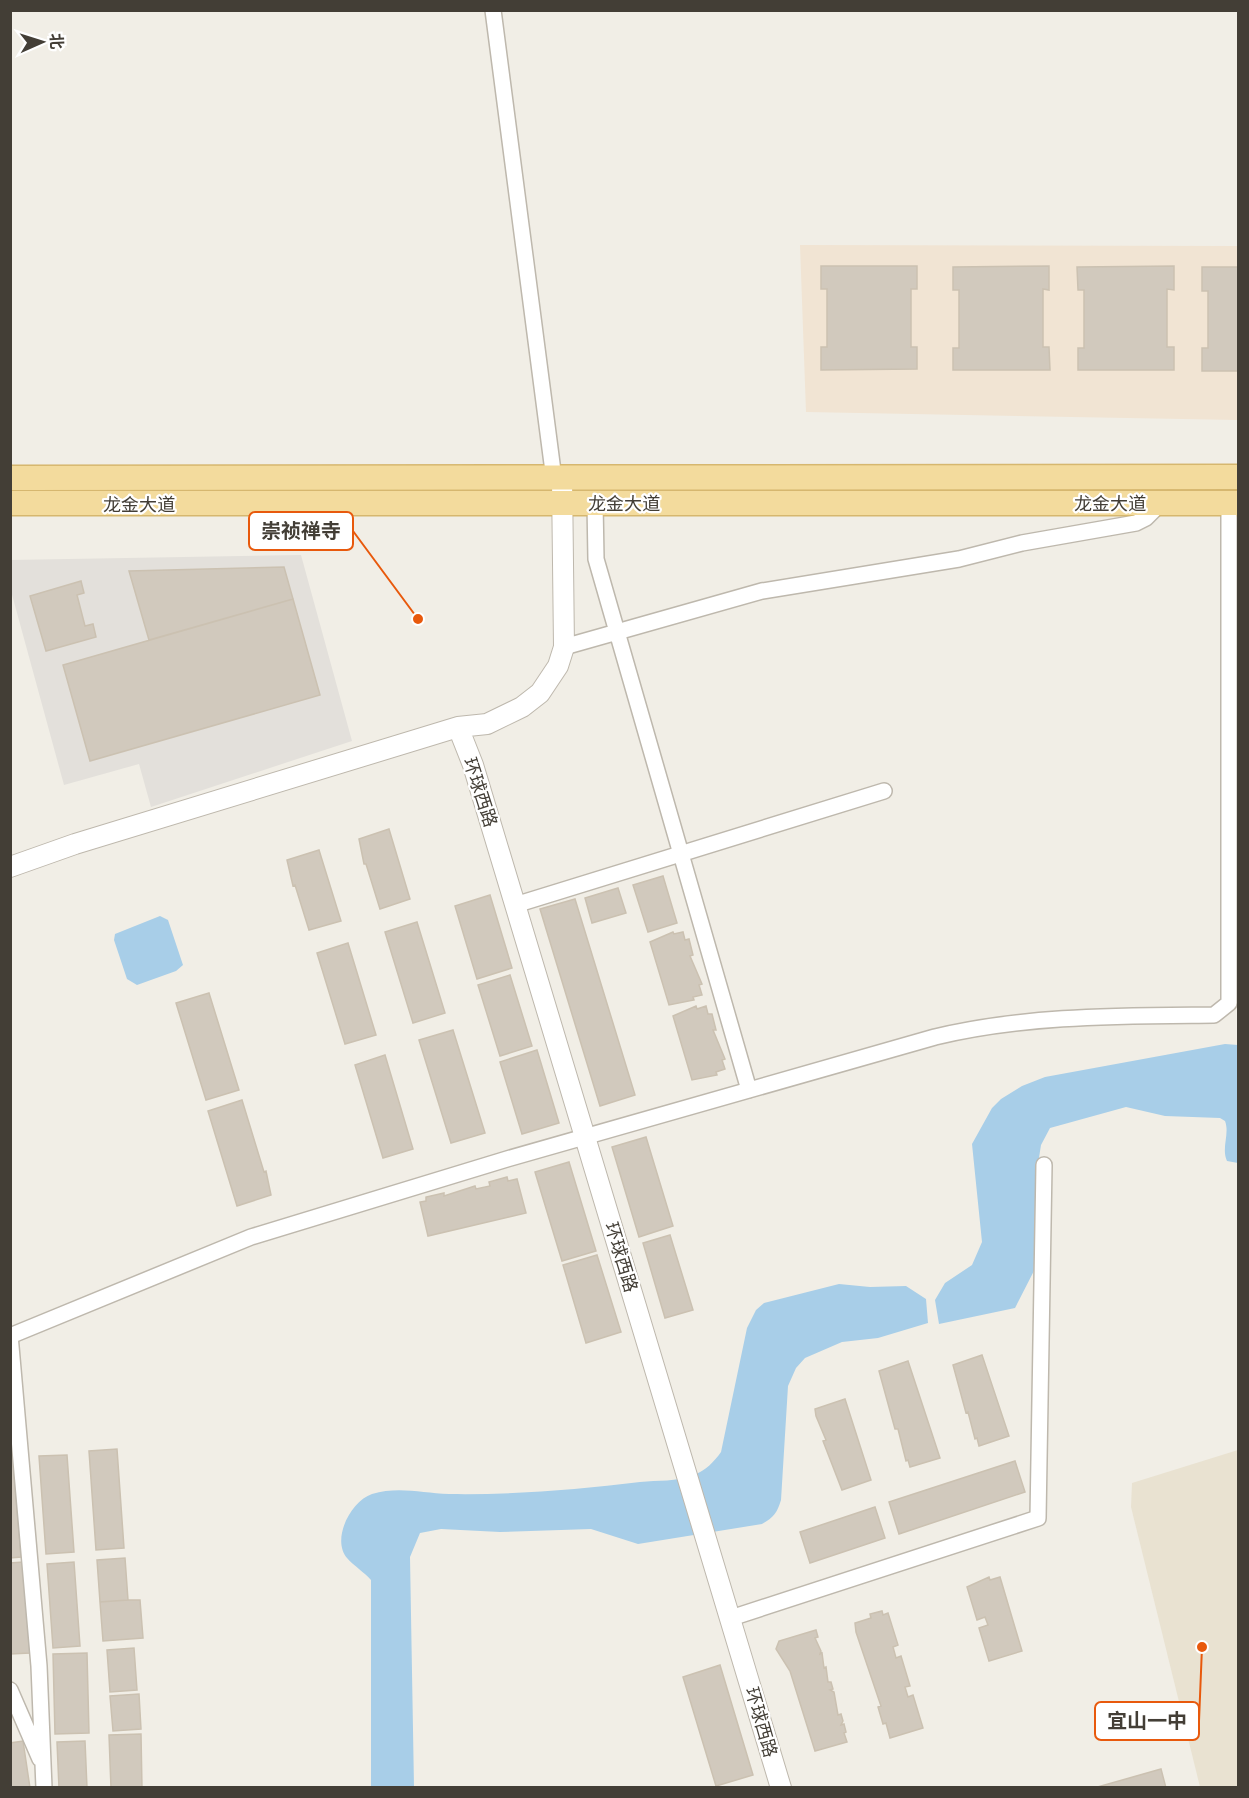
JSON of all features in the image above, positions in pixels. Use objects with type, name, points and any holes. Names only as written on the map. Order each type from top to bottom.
[{"type":"main road","name":"龙金大道","points":[[10,478],[1239,477]]},
{"type":"main road","name":"龙金大道","points":[[10,503],[1234,503]]},
{"type":"street","points":[[10,867],[75,844],[458,727],[487,724],[532,701],[554,675],[564,647],[555,478],[493,10]]},
{"type":"street","points":[[595,503],[596,559],[749,1090]]},
{"type":"street","points":[[564,647],[762,591],[959,558],[1022,543],[1136,523],[1146,518],[1161,503]]},
{"type":"street","points":[[44,1788],[39,1666],[10,1336],[250,1237],[586,1137],[935,1037],[989,1025],[1064,1017],[1215,1015],[1222,1011],[1228,1003],[1234,766],[1234,503]]},
{"type":"street","points":[[458,727],[524,690],[537,677],[546,661],[550,645],[556,504]]},
{"type":"street","name":"环球西路","points":[[458,727],[473,765],[781,1788]]},
{"type":"street","points":[[515,905],[884,791]]},
{"type":"street","points":[[731,1618],[1038,1518],[1044,1165]]},
{"type":"street","points":[[10,1690],[44,1766]]},
{"type":"shaded area","points":[[800,245],[1238,246],[1238,420],[806,412]]},
{"type":"shaded area","points":[[301,555],[352,741],[151,807],[139,764],[64,785],[11,591],[10,560]]},
{"type":"shaded area","points":[[1238,1450],[1238,1787],[1200,1787],[1131,1507],[1132,1483]]},
{"type":"water","points":[[160,916],[168,920],[183,965],[176,971],[137,985],[127,979],[114,940],[115,934]]},
{"type":"water","points":[[1225,1044],[1238,1045],[1238,1163],[1227,1161],[1225,1156],[1227,1131],[1225,1121],[1220,1118],[1165,1116],[1126,1107],[1050,1128],[1041,1145],[1038,1164],[1039,1261],[1015,1308],[939,1324],[935,1300],[945,1283],[972,1265],[982,1242],[972,1144],[992,1108],[1001,1099],[1022,1086],[1045,1077]]},
{"type":"water","points":[[839,1284],[870,1287],[906,1286],[926,1299],[928,1323],[878,1338],[842,1342],[805,1358],[796,1368],[788,1386],[781,1500],[774,1514],[762,1524],[638,1544],[591,1529],[500,1532],[441,1529],[420,1533],[410,1557],[414,1787],[371,1787],[371,1580],[347,1558],[341,1541],[342,1531],[357,1504],[372,1494],[391,1490],[449,1494],[521,1493],[674,1480],[694,1475],[702,1471],[721,1452],[747,1328],[756,1310],[764,1303]]},
{"type":"building","points":[[821,266],[917,266],[917,289],[911,289],[911,347],[917,347],[917,369],[821,370],[821,347],[827,347],[827,289],[821,289]]},
{"type":"building","points":[[1049,266],[1049,290],[1043,289],[1043,347],[1049,347],[1050,370],[953,370],[953,348],[959,348],[959,290],[953,290],[953,267]]},
{"type":"building","points":[[1174,266],[1174,290],[1167,289],[1167,347],[1174,347],[1174,370],[1078,370],[1078,348],[1084,348],[1084,290],[1078,290],[1077,267]]},
{"type":"building","points":[[1202,267],[1238,267],[1238,371],[1202,371],[1202,348],[1208,348],[1208,291],[1202,291]]},
{"type":"building","points":[[284,567],[293,599],[149,640],[129,571]]},
{"type":"building","points":[[81,581],[84,593],[77,595],[85,626],[93,624],[96,637],[46,651],[30,596]]},
{"type":"building","points":[[293,599],[320,695],[90,761],[63,665]]},
{"type":"building","points":[[389,829],[410,899],[380,909],[366,864],[364,864],[359,839]]},
{"type":"building","points":[[319,850],[341,921],[309,930],[295,885],[293,886],[287,860]]},
{"type":"building","points":[[663,876],[677,923],[648,932],[633,885]]},
{"type":"building","points":[[618,888],[626,913],[592,923],[585,898]]},
{"type":"building","points":[[490,895],[512,968],[477,979],[455,906]]},
{"type":"building","points":[[575,899],[635,1095],[600,1106],[540,909]]},
{"type":"building","points":[[417,922],[445,1013],[413,1023],[385,932]]},
{"type":"building","points":[[673,932],[674,934],[683,932],[685,940],[689,939],[693,955],[690,956],[702,984],[699,985],[702,995],[693,997],[694,1000],[669,1005],[650,942]]},
{"type":"building","points":[[348,943],[376,1035],[345,1044],[317,953]]},
{"type":"building","points":[[510,975],[532,1046],[500,1056],[478,985]]},
{"type":"building","points":[[209,993],[239,1090],[206,1100],[176,1003]]},
{"type":"building","points":[[696,1006],[697,1009],[706,1006],[708,1014],[712,1014],[716,1030],[713,1030],[725,1059],[722,1060],[725,1069],[716,1072],[717,1075],[692,1080],[673,1016]]},
{"type":"building","points":[[453,1030],[485,1133],[451,1143],[419,1040]]},
{"type":"building","points":[[537,1050],[559,1123],[522,1134],[500,1062]]},
{"type":"building","points":[[385,1055],[413,1149],[383,1158],[355,1065]]},
{"type":"building","points":[[242,1100],[264,1172],[266,1171],[271,1195],[237,1206],[208,1111]]},
{"type":"building","points":[[646,1137],[673,1226],[639,1237],[612,1147]]},
{"type":"building","points":[[569,1162],[596,1251],[562,1261],[535,1172]]},
{"type":"building","points":[[507,1177],[508,1181],[517,1179],[526,1213],[428,1236],[420,1202],[426,1201],[426,1197],[444,1193],[444,1196],[475,1186],[476,1189],[490,1186],[489,1182]]},
{"type":"building","points":[[670,1235],[693,1310],[665,1318],[643,1243]]},
{"type":"building","points":[[597,1255],[621,1332],[586,1343],[563,1265]]},
{"type":"building","points":[[982,1355],[1009,1436],[979,1446],[968,1412],[966,1413],[953,1365]]},
{"type":"building","points":[[908,1361],[940,1458],[910,1467],[908,1460],[906,1461],[898,1429],[895,1429],[879,1371]]},
{"type":"building","points":[[845,1399],[871,1480],[842,1490],[823,1441],[826,1440],[815,1409]]},
{"type":"building","points":[[117,1449],[124,1548],[96,1550],[89,1451]]},
{"type":"building","points":[[67,1455],[74,1552],[46,1554],[39,1456]]},
{"type":"building","points":[[10,1459],[13,1459],[21,1557],[10,1558]]},
{"type":"building","points":[[1015,1461],[1025,1492],[899,1534],[889,1502]]},
{"type":"building","points":[[875,1507],[885,1538],[810,1563],[800,1532]]},
{"type":"building","points":[[125,1558],[128,1600],[100,1602],[97,1560]]},
{"type":"building","points":[[23,1562],[30,1653],[10,1654],[10,1563]]},
{"type":"building","points":[[74,1562],[80,1646],[53,1648],[47,1564]]},
{"type":"building","points":[[989,1577],[990,1580],[1000,1577],[1022,1651],[989,1661],[979,1628],[988,1625],[985,1617],[977,1620],[967,1587]]},
{"type":"building","points":[[140,1600],[143,1638],[103,1641],[100,1602]]},
{"type":"building","points":[[882,1611],[883,1615],[888,1613],[898,1645],[893,1647],[896,1658],[901,1656],[910,1686],[905,1687],[908,1697],[913,1695],[923,1728],[890,1738],[886,1723],[883,1724],[878,1707],[881,1706],[855,1623],[871,1618],[870,1614]]},
{"type":"building","points":[[816,1630],[818,1637],[815,1638],[821,1651],[820,1654],[822,1653],[828,1682],[831,1682],[833,1689],[830,1690],[834,1692],[838,1715],[841,1714],[843,1721],[841,1725],[844,1724],[847,1742],[815,1751],[790,1671],[776,1649],[779,1641]]},
{"type":"building","points":[[134,1648],[137,1690],[110,1692],[107,1650]]},
{"type":"building","points":[[87,1653],[89,1733],[55,1734],[53,1654]]},
{"type":"building","points":[[720,1665],[753,1775],[716,1786],[683,1677]]},
{"type":"building","points":[[139,1694],[141,1729],[113,1731],[110,1696]]},
{"type":"building","points":[[141,1734],[142,1788],[111,1788],[109,1735]]},
{"type":"building","points":[[23,1741],[30,1788],[10,1788],[10,1743]]},
{"type":"building","points":[[85,1741],[87,1788],[59,1788],[57,1742]]},
{"type":"building","points":[[1161,1769],[1166,1788],[1094,1788]]},
{"type":"place","name":"崇祯禅寺","points":[[418,619]]},
{"type":"place","name":"宜山一中","points":[[1202,1647]]}]
